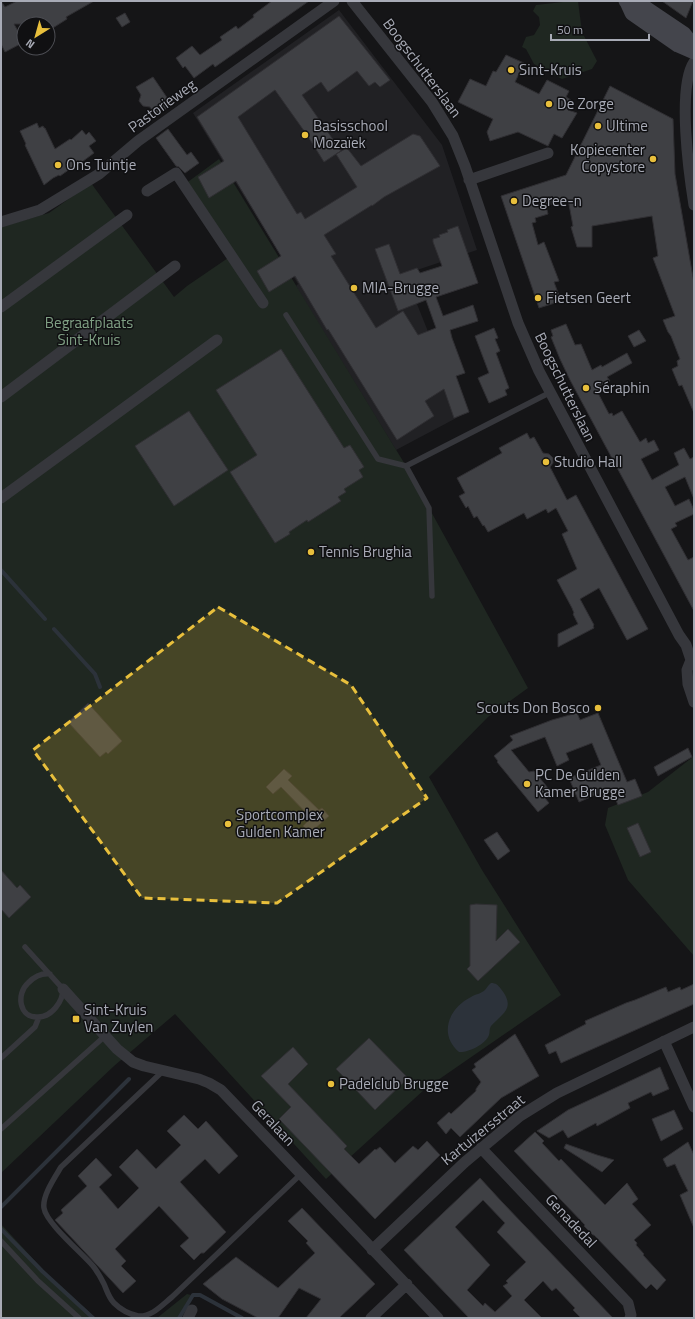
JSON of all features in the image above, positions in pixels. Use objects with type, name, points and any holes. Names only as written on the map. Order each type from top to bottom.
[{"type":"street","name":"Pastorieweg","points":[[1,222],[40,210],[99,174],[138,141],[334,1]]},
{"type":"street","name":"Boogschutterslaan","points":[[352,1],[432,102],[453,136],[518,323],[549,393],[693,660]]},
{"type":"street","points":[[627,1],[638,3],[684,34],[694,47]]},
{"type":"street","points":[[627,1],[632,13],[678,45],[694,52]]},
{"type":"street","points":[[694,62],[689,70],[686,86],[686,121],[689,173],[694,205]]},
{"type":"street","points":[[469,180],[548,153]]},
{"type":"street","points":[[148,192],[176,174],[263,303]]},
{"type":"street","points":[[1,307],[127,215]]},
{"type":"street","points":[[1,397],[175,266]]},
{"type":"street","points":[[1,498],[217,340]]},
{"type":"street","points":[[693,660],[687,670],[688,684],[694,702]]},
{"type":"street","name":"Geralaan","points":[[63,989],[117,1049],[133,1062],[163,1071],[199,1079],[221,1090],[438,1318]]},
{"type":"street","name":"Kartuizersstraat","points":[[372,1250],[465,1162],[520,1116],[557,1093],[694,1028]]},
{"type":"street","points":[[664,1041],[694,1107]]},
{"type":"street","name":"Genadedal","points":[[481,1148],[628,1303],[631,1315],[630,1318]]},
{"type":"street","points":[[371,1318],[406,1284]]},
{"type":"lane","points":[[286,316],[378,459],[406,466],[549,393]]},
{"type":"lane","points":[[406,466],[429,508],[432,596]]},
{"type":"lane","points":[[25,947],[50,974],[63,989],[63,994],[58,1005],[50,1013],[39,1017],[31,1015],[25,1011],[21,1005],[20,997],[24,986],[33,978],[44,974],[50,974]]},
{"type":"lane","points":[[1,1058],[35,1028],[39,1017]]},
{"type":"lane","points":[[1,1129],[105,1036]]},
{"type":"lane","points":[[163,1071],[62,1167],[53,1181],[44,1202],[45,1216],[93,1267],[103,1282],[110,1298],[118,1306],[128,1313],[145,1316],[150,1314],[182,1287],[301,1174]]},
{"type":"lane","points":[[1,1241],[38,1281],[79,1318]]},
{"type":"highlighted area","points":[[218,607],[351,685],[427,798],[277,903],[142,898],[33,750]]},
{"type":"shaded area","points":[[339,10],[442,145],[477,250],[405,274],[439,359],[457,352],[465,373],[447,380],[462,415],[396,450],[298,290],[296,286],[298,284],[193,113]]},
{"type":"shaded area","points":[[491,983],[498,985],[501,989],[508,1006],[503,1014],[491,1026],[489,1035],[481,1045],[467,1051],[459,1052],[449,1037],[449,1022],[452,1014],[463,1002],[486,989]]},
{"type":"green space","points":[[578,1],[582,32],[597,61],[592,69],[562,79],[534,64],[526,49],[522,47],[526,37],[534,35],[540,25],[539,17],[533,11],[536,5]]},
{"type":"green space","name":"Sportcomplex Gulden Kamer","points":[[219,159],[406,466],[528,688],[488,717],[429,777],[482,870],[561,995],[425,1089],[326,1179],[175,1014],[114,1066],[1,1173],[1,227],[49,213],[91,183],[174,297],[187,286],[228,258],[181,187]]},
{"type":"green space","points":[[694,756],[694,956],[628,880],[605,825],[608,808],[648,792]]},
{"type":"green space","points":[[1,1224],[47,1274],[96,1318],[1,1318]]},
{"type":"green space","points":[[187,1294],[191,1295],[177,1318],[157,1318]]},
{"type":"building","points":[[1,1],[5,7],[17,1],[94,1],[66,17],[67,19],[56,26],[56,16],[16,16],[16,24],[14,24],[16,28],[16,46],[5,52],[1,44]]},
{"type":"building","points":[[272,1],[309,1],[215,67],[213,64],[194,78],[185,66],[183,68],[176,58],[192,46],[200,55],[222,40],[220,37],[236,26],[238,29],[254,17],[253,15]]},
{"type":"building","points":[[662,1],[693,1],[686,18]]},
{"type":"building","points":[[125,13],[130,22],[122,27],[116,18]]},
{"type":"building","points":[[339,16],[390,80],[380,87],[375,82],[369,86],[357,71],[328,92],[321,82],[302,95],[341,151],[336,154],[347,148],[361,166],[413,134],[420,136],[440,166],[384,197],[324,235],[336,254],[331,256],[376,328],[403,311],[418,335],[436,328],[426,300],[398,311],[375,249],[389,244],[400,274],[417,268],[420,273],[442,266],[433,239],[448,232],[447,230],[458,226],[478,283],[436,297],[443,316],[473,305],[478,321],[450,330],[465,373],[456,376],[469,412],[454,418],[444,389],[425,401],[434,416],[397,440],[328,329],[327,330],[295,276],[269,292],[257,271],[281,256],[236,181],[209,198],[198,177],[224,161],[197,117]],"holes":[[[275,90],[324,162],[336,154],[357,187],[305,219],[301,212],[297,214],[238,117]]]},
{"type":"building","points":[[506,55],[524,63],[515,82],[539,94],[547,80],[569,91],[566,97],[571,100],[568,110],[577,113],[562,138],[554,134],[548,146],[518,132],[490,141],[487,132],[493,119],[458,102],[470,79],[486,86],[493,71],[496,72]]},
{"type":"building","points":[[153,77],[172,105],[156,116],[150,107],[143,106],[139,101],[141,95],[136,87]]},
{"type":"building","points":[[610,86],[673,119],[675,174],[694,283],[694,413],[682,385],[679,386],[672,369],[678,366],[677,361],[680,359],[663,320],[675,316],[653,258],[658,256],[652,216],[592,226],[592,247],[577,247],[571,227],[573,226],[568,199],[546,206],[548,214],[535,218],[536,222],[532,223],[538,245],[544,242],[559,281],[554,282],[561,301],[539,308],[501,196],[566,175]]},
{"type":"building","points":[[37,123],[39,128],[43,126],[45,128],[55,149],[70,139],[71,140],[82,130],[86,135],[89,132],[96,141],[89,146],[94,153],[75,167],[74,166],[60,176],[59,175],[53,178],[44,185],[20,131]]},
{"type":"building","points":[[168,129],[187,155],[191,152],[199,163],[185,173],[176,166],[156,138]]},
{"type":"building","points":[[566,324],[575,345],[581,344],[592,370],[601,365],[602,367],[627,353],[632,363],[607,377],[610,381],[599,386],[602,392],[598,393],[609,414],[612,413],[613,416],[622,411],[640,442],[646,438],[648,443],[654,440],[659,450],[641,459],[652,480],[679,465],[674,453],[684,448],[690,459],[694,457],[694,499],[685,477],[665,487],[675,506],[689,499],[694,510],[694,514],[675,523],[677,526],[671,529],[688,560],[694,557],[694,611],[560,359],[551,337],[553,336],[551,330]]},
{"type":"building","points":[[494,328],[498,338],[495,339],[500,351],[496,353],[509,388],[505,390],[507,395],[489,403],[478,378],[489,373],[475,336]]},
{"type":"building","points":[[639,330],[646,341],[634,347],[628,336]]},
{"type":"building","points":[[281,349],[344,448],[350,445],[364,467],[359,470],[363,477],[344,489],[346,492],[338,497],[341,501],[308,522],[307,520],[289,532],[290,534],[275,543],[230,472],[257,455],[216,390]]},
{"type":"building","points":[[189,411],[228,470],[174,506],[135,446]]},
{"type":"building","points":[[527,433],[530,439],[534,437],[543,453],[549,454],[553,458],[553,463],[550,467],[567,500],[576,495],[648,629],[627,640],[599,588],[580,599],[594,625],[594,628],[558,647],[558,634],[578,624],[572,608],[557,580],[577,569],[562,534],[568,531],[556,508],[548,513],[546,509],[527,519],[524,513],[488,532],[477,516],[474,518],[468,506],[466,508],[459,496],[465,493],[457,478],[502,453],[499,448]]},
{"type":"building","points":[[88,703],[122,741],[108,754],[106,752],[100,757],[68,722]]},
{"type":"building","points":[[577,713],[580,720],[598,713],[627,782],[635,779],[642,796],[618,805],[611,788],[579,802],[569,778],[601,765],[592,743],[566,753],[569,760],[557,766],[545,737],[511,750],[529,772],[534,771],[552,793],[545,798],[549,803],[538,812],[497,762],[498,761],[494,756],[513,740],[510,736],[552,720]]},
{"type":"building","points":[[688,748],[692,757],[658,776],[654,767]]},
{"type":"building","points":[[284,769],[292,776],[288,780],[319,810],[322,808],[329,816],[310,833],[303,826],[311,818],[281,787],[273,794],[266,787]]},
{"type":"building","points":[[638,823],[651,852],[640,857],[627,828]]},
{"type":"building","points":[[497,832],[510,851],[498,860],[484,840]]},
{"type":"building","points":[[1,870],[17,888],[20,885],[31,897],[9,918],[1,909]]},
{"type":"building","points":[[470,905],[497,905],[496,941],[508,929],[520,942],[478,981],[467,969],[470,966]]},
{"type":"building","points":[[694,984],[694,1004],[561,1063],[556,1051],[549,1054],[545,1045],[586,1024],[585,1021],[666,987],[668,992],[680,987],[681,990]]},
{"type":"building","points":[[515,1034],[539,1076],[501,1098],[460,1137],[451,1128],[446,1134],[437,1123],[449,1112],[451,1114],[476,1091],[481,1082],[472,1070],[476,1067],[474,1064]]},
{"type":"building","points":[[369,1038],[408,1078],[375,1110],[336,1069]]},
{"type":"building","points":[[293,1047],[308,1064],[288,1084],[347,1146],[344,1149],[359,1164],[375,1149],[376,1150],[380,1147],[395,1163],[413,1146],[418,1150],[427,1141],[440,1155],[375,1219],[279,1119],[291,1107],[261,1076]]},
{"type":"building","points":[[660,1067],[669,1089],[653,1096],[651,1092],[628,1103],[630,1108],[597,1126],[596,1123],[568,1138],[563,1130],[549,1138],[537,1131],[568,1110]]},
{"type":"building","points":[[674,1110],[683,1129],[661,1141],[652,1119]]},
{"type":"building","points":[[184,1115],[198,1129],[206,1121],[238,1156],[219,1174],[205,1159],[180,1182],[226,1232],[204,1253],[201,1253],[194,1260],[180,1246],[189,1238],[159,1206],[115,1249],[126,1261],[121,1266],[136,1281],[123,1293],[55,1220],[63,1213],[61,1210],[87,1186],[78,1176],[96,1158],[112,1175],[99,1187],[118,1209],[139,1188],[119,1167],[137,1149],[156,1169],[181,1145],[167,1131]]},
{"type":"building","points":[[535,1132],[544,1141],[542,1143],[559,1161],[561,1159],[605,1205],[627,1183],[638,1199],[632,1204],[651,1225],[634,1240],[637,1243],[636,1245],[644,1254],[643,1255],[666,1280],[657,1290],[651,1284],[646,1289],[584,1226],[585,1225],[514,1151]]},
{"type":"building","points":[[688,1142],[694,1155],[694,1228],[680,1195],[688,1191],[675,1164],[667,1167],[663,1159]]},
{"type":"building","points":[[566,1144],[614,1160],[602,1172],[564,1148]]},
{"type":"building","points":[[480,1178],[613,1318],[581,1318],[573,1310],[575,1308],[556,1288],[552,1291],[543,1281],[524,1300],[542,1318],[469,1318],[404,1250]],"holes":[[[483,1200],[505,1223],[497,1232],[526,1262],[506,1281],[508,1283],[503,1286],[512,1296],[495,1312],[485,1303],[483,1306],[467,1290],[490,1265],[455,1227]]]},
{"type":"building","points":[[302,1208],[375,1284],[339,1318],[306,1318],[321,1299],[299,1288],[278,1318],[258,1318],[222,1299],[203,1284],[236,1257],[278,1288],[315,1253],[306,1243],[308,1241],[288,1221]]},
{"type":"waterway","points":[[1,570],[45,619]]},
{"type":"waterway","points":[[54,629],[95,674],[100,687]]},
{"type":"waterway","points":[[1,1207],[129,1079]]},
{"type":"waterway","points":[[1,1229],[42,1271],[93,1318]]},
{"type":"waterway","points":[[179,1318],[193,1295],[200,1295],[242,1318]]},
{"type":"place","name":"Sint-Kruis","points":[[511,70]]},
{"type":"place","name":"De Zorge","points":[[549,104]]},
{"type":"place","name":"Ultime","points":[[598,126]]},
{"type":"place","name":"Basisschool Mozaïek","points":[[305,135]]},
{"type":"place","name":"Kopiecenter Copystore","points":[[653,159]]},
{"type":"place","name":"Ons Tuintje","points":[[58,165]]},
{"type":"place","name":"Degree-n","points":[[514,201]]},
{"type":"place","name":"MIA-Brugge","points":[[354,288]]},
{"type":"place","name":"Fietsen Geert","points":[[538,298]]},
{"type":"place","name":"Séraphin","points":[[586,388]]},
{"type":"place","name":"Studio Hall","points":[[546,462]]},
{"type":"place","name":"Tennis Brughia","points":[[311,552]]},
{"type":"place","name":"Scouts Don Bosco","points":[[598,708]]},
{"type":"place","name":"PC De Gulden Kamer Brugge","points":[[527,784]]},
{"type":"place","name":"Sportcomplex Gulden Kamer","points":[[228,824]]},
{"type":"place","name":"Sint-Kruis Van Zuylen","points":[[76,1019]]},
{"type":"place","name":"Padelclub Brugge","points":[[331,1084]]},
{"type":"park label","name":"Begraafplaats Sint-Kruis","points":[[89,332]]}]
